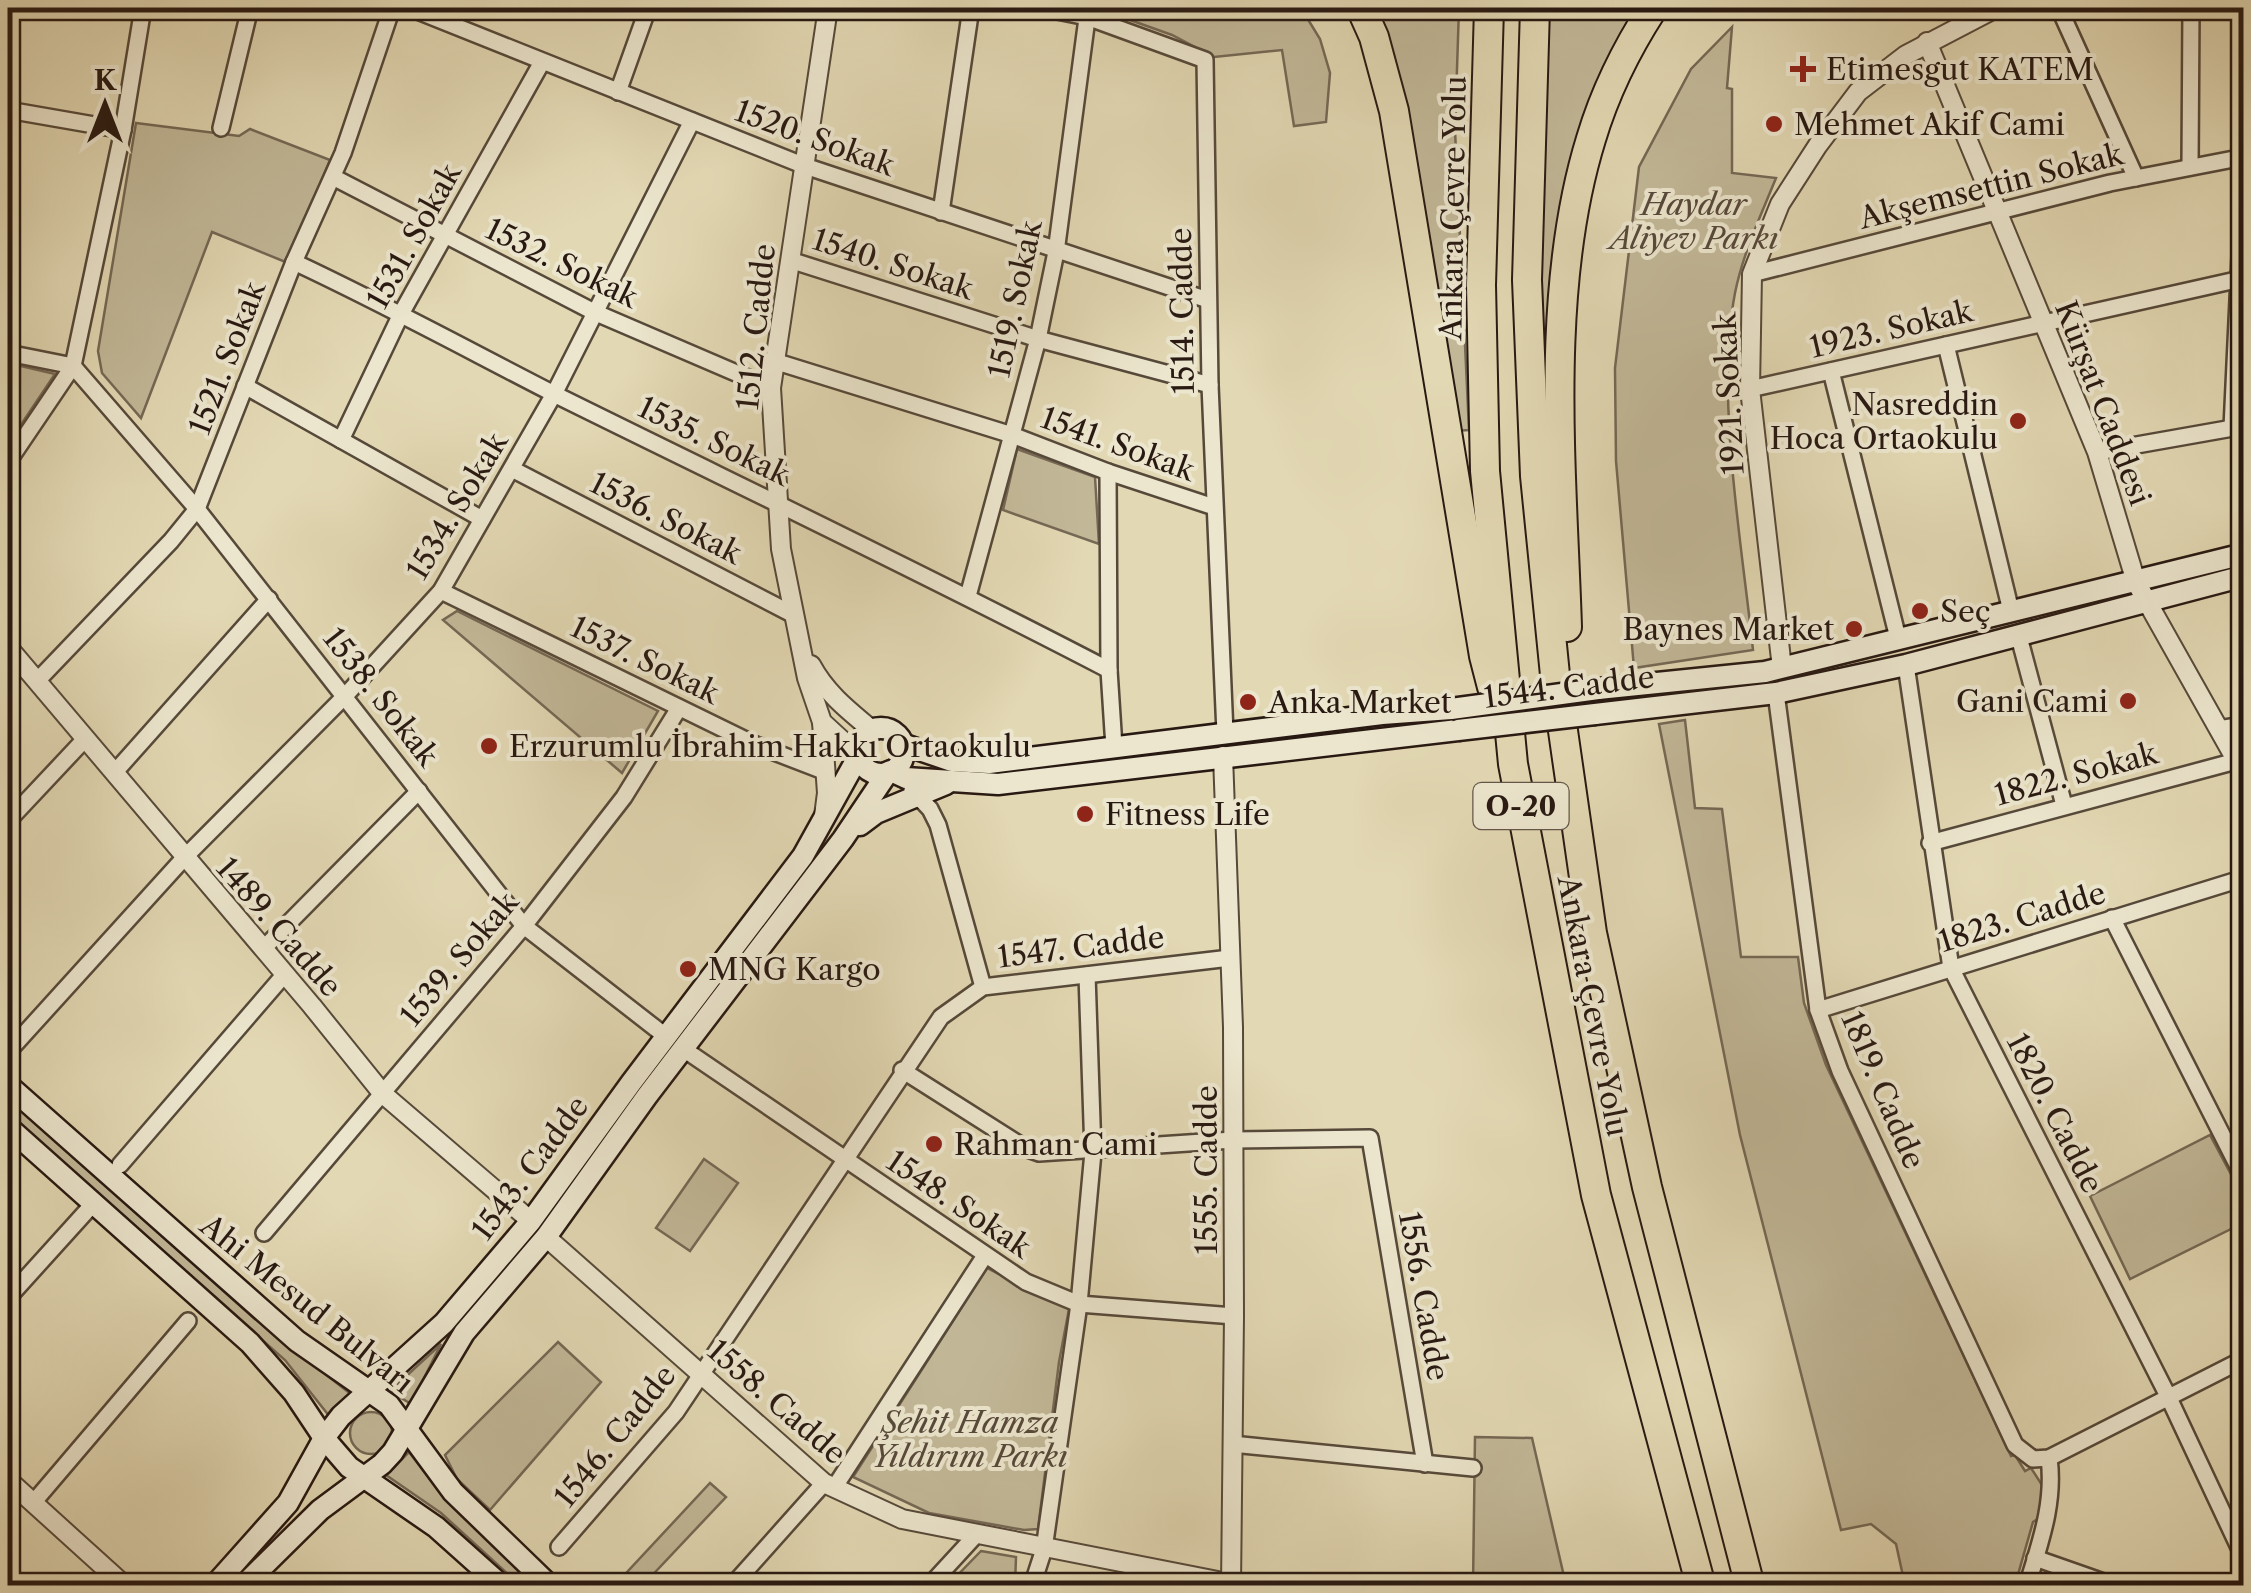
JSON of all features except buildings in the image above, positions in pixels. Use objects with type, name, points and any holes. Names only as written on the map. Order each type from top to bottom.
[{"type":"highway","points":[[1361,8],[1374,37],[1394,110],[1484,656],[1513,764]]},
{"type":"highway","name":"Ankara Çevre Yolu","points":[[1489,8],[1481,284],[1485,471],[1513,764],[1596,1195],[1701,1586]]},
{"type":"highway","name":"Ankara Çevre Yolu","points":[[1536,8],[1527,280],[1535,476],[1555,675],[1592,932],[1647,1187],[1750,1586]]},
{"type":"highway","points":[[1572,778],[1561,378],[1570,232],[1591,139],[1626,51],[1653,8]]},
{"type":"main road","name":"1544. Cadde","points":[[902,744],[970,764],[1782,668],[2244,554]]},
{"type":"main road","name":"1544. Cadde","points":[[890,772],[906,778],[950,783],[998,784],[1776,692],[2020,637],[2244,576]]},
{"type":"main road","points":[[872,730],[894,732],[902,744],[900,762],[890,772],[873,772],[858,756],[862,737],[872,730]]},
{"type":"main road","name":"1543. Cadde","points":[[243,1586],[320,1510],[382,1464],[408,1430],[457,1343],[546,1238],[647,1096],[676,1044],[824,823],[858,756]]},
{"type":"main road","name":"1543. Cadde","points":[[214,1586],[288,1503],[324,1438],[366,1390],[444,1323],[531,1221],[631,1083],[676,1044],[843,839],[890,772]]},
{"type":"main road","points":[[843,839],[876,813],[950,783]]},
{"type":"main road","name":"Ahi Mesud Bulvarı","points":[[8,1086],[297,1341],[389,1405],[453,1492],[550,1586]]},
{"type":"main road","name":"Ahi Mesud Bulvarı","points":[[8,1127],[250,1343],[294,1393],[349,1467],[436,1527],[502,1586]]},
{"type":"street","points":[[8,462],[73,366],[123,130],[143,8]]},
{"type":"street","points":[[221,128],[250,8]]},
{"type":"street","name":"1521. Sokak","points":[[36,681],[197,509],[294,262],[333,177],[392,8]]},
{"type":"street","name":"1520. Sokak","points":[[410,8],[805,166],[1208,300]]},
{"type":"street","points":[[618,92],[648,8]]},
{"type":"street","name":"1512. Cadde","points":[[824,823],[826,772],[822,722],[810,691],[781,549],[771,388],[828,8]]},
{"type":"street","points":[[941,212],[971,8]]},
{"type":"street","name":"1514. Cadde","points":[[1042,8],[1088,12],[1205,60],[1210,385],[1225,733]]},
{"type":"street","name":"1921. Sokak","points":[[1782,668],[1750,389],[1752,274],[1780,204],[1858,92],[1887,67],[1964,16],[1996,8]]},
{"type":"street","points":[[2059,8],[2136,178]]},
{"type":"street","points":[[2190,168],[2191,8]]},
{"type":"street","name":"1519. Sokak","points":[[968,596],[1038,339],[1056,252],[1088,12]]},
{"type":"street","name":"Kürşat Caddesi","points":[[1927,42],[2097,452],[2136,582],[2240,767]]},
{"type":"street","name":"1531. Sokak","points":[[341,440],[402,312],[542,62]]},
{"type":"street","points":[[8,110],[123,130]]},
{"type":"street","name":"1534. Sokak","points":[[8,1052],[184,858],[346,696],[442,591],[554,394],[692,121]]},
{"type":"street","name":"Akşemsettin Sokak","points":[[1752,274],[1997,211],[2244,157]]},
{"type":"street","points":[[2097,452],[2238,427],[2236,280],[2244,171]]},
{"type":"street","name":"1532. Sokak","points":[[333,177],[594,312],[771,388]]},
{"type":"street","name":"1540. Sokak","points":[[790,260],[1038,339],[1210,385]]},
{"type":"street","name":"1535. Sokak","points":[[294,262],[402,312],[554,394],[968,596],[1109,670]]},
{"type":"street","name":"1923. Sokak","points":[[1750,389],[2236,280]]},
{"type":"street","points":[[1946,345],[2011,612]]},
{"type":"street","points":[[8,353],[73,366]]},
{"type":"street","name":"1541. Sokak","points":[[774,361],[1012,435],[1214,507]]},
{"type":"street","name":"1538. Sokak","points":[[73,366],[197,509],[524,926],[676,1044]]},
{"type":"street","points":[[1831,371],[1898,638]]},
{"type":"street","points":[[245,386],[482,519]]},
{"type":"street","name":"1536. Sokak","points":[[512,469],[794,615]]},
{"type":"street","points":[[1108,472],[1109,670],[1114,747]]},
{"type":"street","name":"1537. Sokak","points":[[442,591],[756,745],[826,772]]},
{"type":"street","points":[[115,772],[269,600]]},
{"type":"street","points":[[2020,637],[2064,805]]},
{"type":"street","name":"1489. Cadde","points":[[8,647],[383,1094],[531,1221]]},
{"type":"street","name":"1512. Cadde","points":[[804,652],[820,683],[872,730]]},
{"type":"street","name":"1820. Cadde","points":[[1906,665],[1951,968],[2168,1396],[2244,1558]]},
{"type":"street","name":"1819. Cadde","points":[[1776,692],[1818,1010],[1840,1071],[2014,1444],[2034,1460],[2049,1458]]},
{"type":"street","name":"1539. Sokak","points":[[264,1233],[524,926],[624,797],[679,708]]},
{"type":"street","points":[[822,722],[858,756]]},
{"type":"street","points":[[2218,729],[2244,725]]},
{"type":"street","points":[[8,821],[84,739]]},
{"type":"street","name":"1555. Cadde","points":[[1223,756],[1233,1140],[1235,1585]]},
{"type":"street","name":"1822. Sokak","points":[[1930,842],[2064,805],[2240,767]]},
{"type":"street","points":[[890,772],[917,794],[938,825],[983,987]]},
{"type":"street","points":[[263,949],[420,790]]},
{"type":"street","name":"1823. Cadde","points":[[1818,1010],[2244,878]]},
{"type":"street","points":[[2112,918],[2244,1178]]},
{"type":"street","name":"1547. Cadde","points":[[844,1159],[940,1017],[983,987],[1230,958]]},
{"type":"street","points":[[120,1165],[284,975]]},
{"type":"street","points":[[1032,1586],[1044,1549],[1079,1304],[1093,1152],[1087,975]]},
{"type":"street","name":"1548. Sokak","points":[[676,1044],[1026,1282],[1079,1304],[1234,1316]]},
{"type":"street","points":[[902,1070],[1039,1153],[1233,1140]]},
{"type":"street","name":"1556. Cadde","points":[[1233,1140],[1370,1138],[1425,1464]]},
{"type":"street","name":"1546. Cadde","points":[[558,1547],[676,1412],[844,1159]]},
{"type":"street","points":[[8,1298],[93,1204]]},
{"type":"street","name":"1558. Cadde","points":[[546,1238],[829,1486],[902,1519],[1235,1585]]},
{"type":"street","points":[[732,1586],[829,1486],[984,1257]]},
{"type":"street","points":[[33,1503],[188,1321]]},
{"type":"street","points":[[2027,1586],[2053,1486],[2049,1458],[2244,1360]]},
{"type":"street","points":[[1232,1444],[1472,1468]]},
{"type":"street","points":[[8,1480],[125,1586]]},
{"type":"street","points":[[929,1586],[975,1536]]},
{"type":"street","points":[[2036,1558],[2115,1586]]},
{"type":"street","points":[[2240,1586],[2244,1570]]},
{"type":"green space","points":[[1301,8],[1320,39],[1330,73],[1326,122],[1294,126],[1282,50],[1214,57],[1172,35],[1099,9]]},
{"type":"green space","points":[[1370,8],[1459,8],[1455,130],[1469,430],[1454,431]]},
{"type":"green space","points":[[1543,8],[1647,8],[1612,65],[1555,360],[1541,361],[1538,280]]},
{"type":"green space","name":"Haydar Aliyev Parkı","points":[[1732,27],[1727,88],[1732,89],[1732,173],[1776,178],[1743,263],[1730,334],[1732,470],[1753,650],[1634,668],[1616,461],[1615,368],[1639,167],[1691,69]]},
{"type":"green space","points":[[136,123],[239,136],[250,129],[330,160],[288,263],[212,232],[141,418],[102,373],[98,351]]},
{"type":"green space","points":[[8,363],[55,374],[8,444]]},
{"type":"green space","points":[[1017,449],[1095,477],[1099,544],[1003,510]]},
{"type":"green space","points":[[457,611],[658,711],[622,773],[443,620]]},
{"type":"green space","points":[[1685,720],[1695,808],[1722,809],[1741,957],[1798,957],[1804,1003],[1826,1065],[2011,1456],[2015,1455],[2025,1471],[2031,1468],[2042,1485],[2039,1518],[2033,1522],[2015,1585],[1905,1585],[1896,1544],[1871,1524],[1841,1530],[1740,1135],[1659,724]]},
{"type":"green space","points":[[8,1099],[254,1318],[352,1395],[330,1417],[285,1360],[8,1115]]},
{"type":"green space","points":[[2210,1135],[2243,1197],[2243,1223],[2130,1279],[2090,1196]]},
{"type":"green space","points":[[704,1159],[738,1183],[690,1251],[656,1228]]},
{"type":"green space","name":"Şehit Hamza Yıldırım Parkı","points":[[987,1268],[1069,1309],[1038,1529],[1024,1530],[929,1513],[853,1477]]},
{"type":"green space","points":[[558,1342],[601,1382],[490,1510],[457,1479],[445,1455]]},
{"type":"green space","points":[[441,1344],[411,1404],[390,1391]]},
{"type":"green space","points":[[371,1412],[386,1418],[392,1433],[386,1448],[371,1454],[356,1448],[350,1433],[356,1418]]},
{"type":"green space","points":[[1475,1437],[1532,1438],[1566,1585],[1473,1586]]},
{"type":"green space","points":[[409,1452],[446,1500],[535,1585],[520,1585],[441,1513],[386,1475]]},
{"type":"green space","points":[[710,1483],[726,1497],[643,1585],[615,1585]]},
{"type":"green space","points":[[981,1551],[1016,1557],[1015,1585],[948,1585]]},
{"type":"place","name":"Etimesgut KATEM","points":[[1803,69]]},
{"type":"place","name":"Mehmet Akif Cami","points":[[1774,124]]},
{"type":"place","name":"Nasreddin Hoca Ortaokulu","points":[[2018,421]]},
{"type":"place","name":"Seç","points":[[1920,611]]},
{"type":"place","name":"Baynes Market","points":[[1854,629]]},
{"type":"place","name":"Gani Cami","points":[[2128,701]]},
{"type":"place","name":"Anka Market","points":[[1248,702]]},
{"type":"place","name":"Erzurumlu İbrahim Hakkı Ortaokulu","points":[[489,746]]},
{"type":"place","name":"Fitness Life","points":[[1085,814]]},
{"type":"place","name":"MNG Kargo","points":[[688,969]]},
{"type":"place","name":"Rahman Cami","points":[[934,1144]]}]
